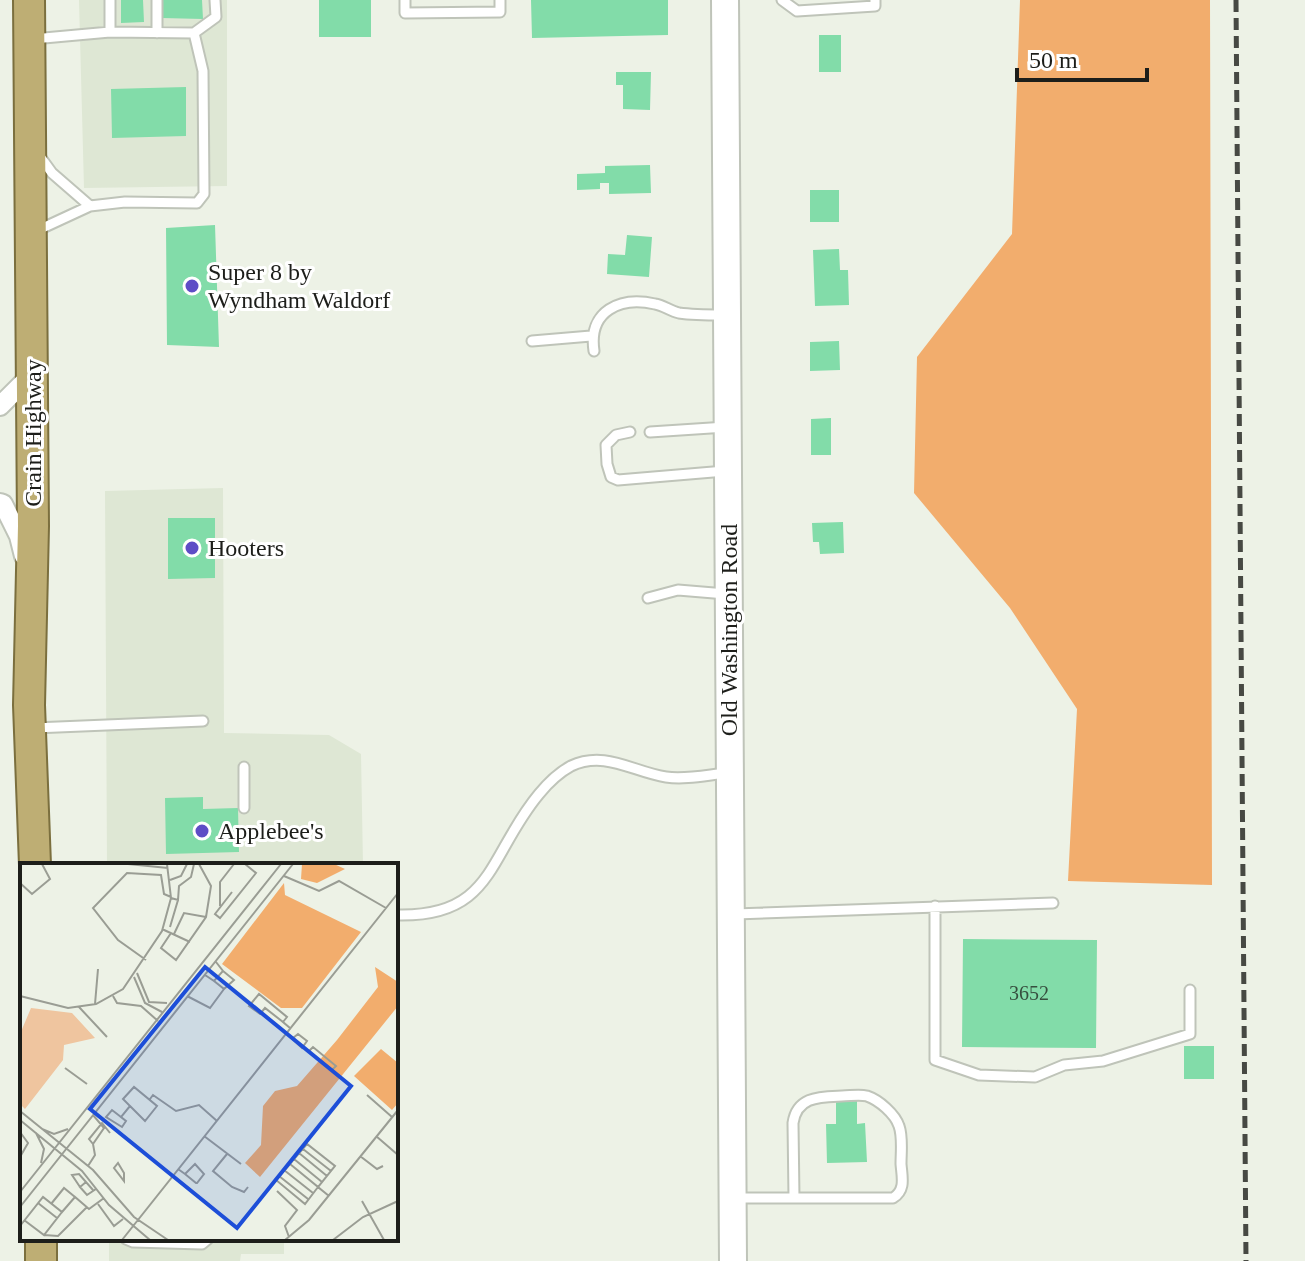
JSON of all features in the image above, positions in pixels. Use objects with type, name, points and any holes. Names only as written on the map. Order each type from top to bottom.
[{"type":"highway","name":"Crain Highway","points":[[29,0],[33,232],[30,728],[35,863]]},
{"type":"main road","name":"Old Washington Road","points":[[725,0],[733,1261]]},
{"type":"street","points":[[0,406],[32,374]]},
{"type":"street","points":[[0,503],[19,536],[32,590]]},
{"type":"lane","points":[[29,39],[110,32],[194,33],[216,17],[215,0]]},
{"type":"lane","points":[[405,0],[405,13],[500,12],[500,0]]},
{"type":"lane","points":[[782,0],[797,11],[875,6],[876,0]]},
{"type":"lane","points":[[110,32],[114,2]]},
{"type":"lane","points":[[143,5],[157,2],[157,33]]},
{"type":"lane","points":[[33,232],[90,206],[125,202],[197,203],[201,200],[204,194],[203,71],[194,33]]},
{"type":"lane","points":[[31,144],[52,173],[90,206]]},
{"type":"lane","points":[[594,351],[591,336],[598,320],[626,301],[660,304],[675,312],[727,315]]},
{"type":"lane","points":[[532,341],[591,336]]},
{"type":"lane","points":[[650,432],[728,427]]},
{"type":"lane","points":[[630,432],[616,435],[606,445],[611,477],[618,480],[728,470]]},
{"type":"lane","points":[[648,598],[665,592],[687,590],[729,594]]},
{"type":"lane","points":[[30,728],[203,721]]},
{"type":"lane","points":[[398,915],[443,911],[477,891],[529,806],[552,780],[572,766],[596,759],[626,764],[664,777],[730,773]]},
{"type":"lane","points":[[244,767],[244,808]]},
{"type":"lane","points":[[731,914],[1053,903]]},
{"type":"lane","points":[[935,906],[935,1060],[979,1075],[1035,1077],[1064,1065],[1103,1061],[1190,1034],[1190,990]]},
{"type":"lane","points":[[733,1198],[794,1198],[897,1196],[902,1187],[900,1127],[892,1114],[866,1096],[813,1097],[802,1103],[796,1110],[793,1123],[794,1198]]},
{"type":"lane","points":[[131,1241],[202,1244],[206,1241]]},
{"type":"shaded area","points":[[79,0],[227,0],[227,186],[84,188]]},
{"type":"shaded area","points":[[1020,0],[1210,0],[1212,885],[1068,881],[1077,709],[1010,608],[914,493],[917,357],[1012,234]]},
{"type":"shaded area","points":[[223,488],[224,733],[329,735],[361,754],[363,863],[107,863],[105,491]]},
{"type":"shaded area","points":[[109,1241],[284,1241],[284,1254],[241,1254],[240,1261],[109,1261]]},
{"type":"building","points":[[121,0],[143,0],[144,22],[121,23]]},
{"type":"building","points":[[162,0],[202,0],[203,19],[162,18]]},
{"type":"building","points":[[319,0],[371,0],[371,37],[319,37]]},
{"type":"building","points":[[531,0],[668,0],[668,35],[532,38]]},
{"type":"building","points":[[819,35],[841,35],[841,72],[819,72]]},
{"type":"building","points":[[616,72],[651,72],[650,110],[623,109],[623,85],[616,85]]},
{"type":"building","points":[[186,87],[186,136],[112,138],[111,89]]},
{"type":"building","points":[[650,165],[651,193],[609,194],[609,183],[600,183],[600,189],[577,190],[577,174],[605,173],[605,166]]},
{"type":"building","points":[[810,190],[839,190],[839,222],[810,222]]},
{"type":"building","name":"Super 8 by Wyndham Waldorf","points":[[215,225],[219,347],[167,345],[166,228]]},
{"type":"building","points":[[627,235],[652,237],[649,277],[607,274],[608,254],[625,255]]},
{"type":"building","points":[[839,249],[840,270],[848,270],[849,305],[815,306],[813,250]]},
{"type":"building","points":[[839,341],[840,370],[810,371],[810,342]]},
{"type":"building","points":[[831,418],[831,455],[811,455],[811,419]]},
{"type":"building","name":"Hooters","points":[[168,518],[215,518],[215,578],[168,579]]},
{"type":"building","points":[[843,522],[844,553],[820,554],[819,542],[813,542],[812,523]]},
{"type":"building","name":"Applebee's","points":[[203,797],[203,809],[238,808],[239,852],[166,854],[165,798]]},
{"type":"building","points":[[963,939],[1097,940],[1096,1048],[962,1047]]},
{"type":"building","points":[[1184,1046],[1214,1046],[1214,1079],[1184,1079]]},
{"type":"building","points":[[836,1101],[857,1101],[857,1124],[865,1123],[867,1162],[827,1163],[826,1124],[836,1124]]},
{"type":"railway","points":[[1236,0],[1246,1261]]},
{"type":"place","name":"Super 8 by Wyndham Waldorf","points":[[192,286]]},
{"type":"place","name":"Hooters","points":[[192,548]]},
{"type":"place","name":"Applebee's","points":[[202,831]]}]
